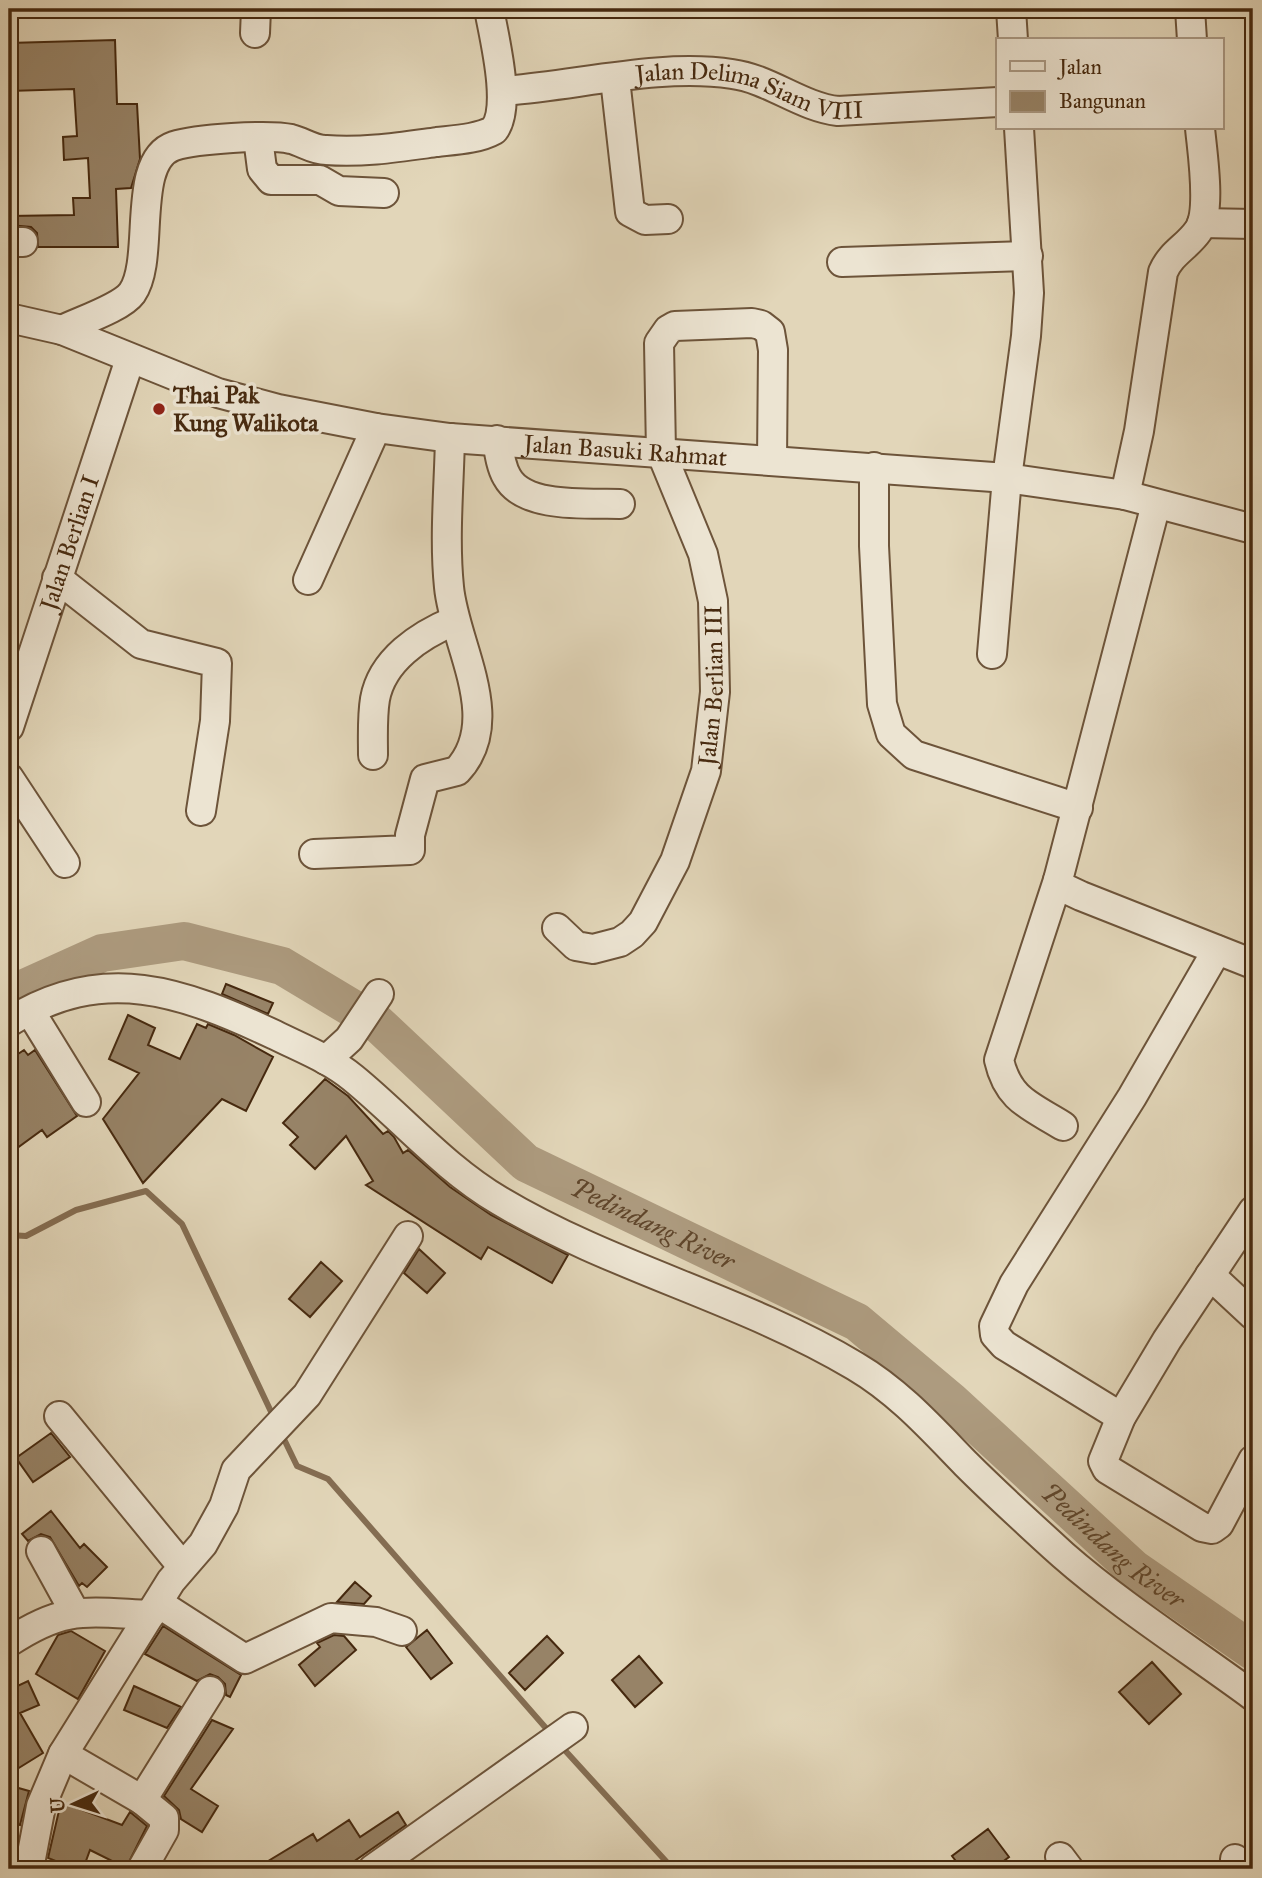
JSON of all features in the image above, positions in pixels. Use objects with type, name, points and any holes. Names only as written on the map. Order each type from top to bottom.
[{"type":"street","points":[[62,330],[120,303],[131,294],[143,250],[147,194],[160,154],[175,146],[258,138],[290,139],[325,150],[354,150],[486,134],[497,126],[502,91],[489,9]]},
{"type":"street","points":[[1011,9],[1013,38]]},
{"type":"street","points":[[1190,9],[1192,38]]},
{"type":"street","name":"Jalan Delima Siam VIII","points":[[502,91],[698,72],[736,74],[819,108],[838,111],[996,102]]},
{"type":"street","points":[[615,79],[630,212],[645,220],[668,219]]},
{"type":"street","points":[[992,654],[1007,478],[1026,336],[1028,256],[1019,130]]},
{"type":"street","points":[[1125,495],[1139,430],[1163,272],[1174,253],[1198,231],[1202,223],[1204,177],[1200,130]]},
{"type":"street","points":[[258,138],[262,169],[271,180],[320,180],[330,183],[339,191],[384,193]]},
{"type":"street","points":[[1202,223],[1253,225]]},
{"type":"street","points":[[842,262],[1028,256]]},
{"type":"street","name":"Jalan Basuki Rahmat","points":[[9,318],[62,330],[218,393],[278,410],[376,428],[450,438],[1007,478],[1125,495],[1253,529]]},
{"type":"street","name":"Jalan Berlian III","points":[[557,928],[576,946],[593,949],[620,942],[632,934],[643,922],[675,861],[706,771],[715,692],[713,601],[703,554],[661,452],[659,360],[663,335],[675,326],[752,323],[766,328],[773,338],[772,461]]},
{"type":"street","name":"Jalan Berlian I","points":[[9,727],[20,657],[57,578],[130,359]]},
{"type":"street","points":[[308,580],[376,428]]},
{"type":"street","points":[[314,854],[410,850],[410,835],[425,779],[447,775],[461,766],[469,752],[475,725],[475,684],[454,621],[448,555],[450,438]]},
{"type":"street","points":[[497,440],[505,474],[519,489],[546,501],[620,504]]},
{"type":"street","points":[[874,467],[874,546],[882,704],[891,734],[914,755],[1078,808]]},
{"type":"street","points":[[1063,1126],[1016,1097],[1007,1086],[999,1060],[1058,880],[1156,504]]},
{"type":"street","points":[[57,578],[142,645],[217,663],[215,721],[201,811]]},
{"type":"street","points":[[373,755],[373,714],[378,687],[410,644],[454,621]]},
{"type":"street","points":[[9,778],[65,863]]},
{"type":"street","points":[[1058,880],[1064,888],[1081,896],[1253,964]]},
{"type":"street","points":[[1121,1418],[1004,1345],[995,1335],[994,1326],[1014,1284],[1132,1097],[1217,950]]},
{"type":"street","points":[[86,1102],[20,1016],[87,990],[141,987],[207,1006],[326,1060],[351,1076],[475,1186],[501,1202],[577,1242],[803,1339],[856,1367],[914,1409],[967,1464],[1066,1558],[1253,1696]]},
{"type":"street","points":[[326,1060],[349,1039],[379,994]]},
{"type":"street","points":[[1253,1211],[1121,1418],[1104,1457],[1107,1469],[1207,1529],[1219,1524],[1253,1460]]},
{"type":"street","points":[[29,1869],[41,1806],[63,1754],[182,1566],[203,1544],[224,1506],[236,1470],[295,1408],[322,1372],[408,1236]]},
{"type":"street","points":[[1210,1275],[1253,1315]]},
{"type":"street","points":[[59,1416],[182,1566]]},
{"type":"street","points":[[41,1552],[74,1611]]},
{"type":"street","points":[[9,1642],[42,1621],[74,1611],[154,1609],[246,1659],[331,1618],[376,1622],[402,1631]]},
{"type":"street","points":[[142,1800],[210,1691]]},
{"type":"street","points":[[373,1869],[573,1727]]},
{"type":"street","points":[[63,1754],[142,1800],[166,1821],[164,1830],[142,1869]]},
{"type":"building","points":[[115,40],[117,104],[137,104],[140,159],[131,188],[116,189],[118,247],[38,247],[37,233],[31,227],[9,225],[9,216],[74,215],[73,198],[90,198],[88,158],[64,160],[63,137],[77,136],[74,89],[9,91],[9,43]]},
{"type":"building","points":[[226,984],[273,1003],[268,1014],[222,994]]},
{"type":"building","points":[[128,1015],[155,1028],[148,1045],[180,1059],[197,1024],[206,1028],[208,1024],[234,1035],[273,1057],[246,1111],[222,1099],[143,1183],[103,1119],[139,1073],[109,1059]]},
{"type":"building","points":[[24,1050],[28,1055],[35,1050],[77,1116],[47,1137],[42,1130],[9,1154],[9,1060]]},
{"type":"building","points":[[325,1079],[348,1096],[383,1134],[388,1131],[403,1153],[408,1150],[450,1187],[491,1215],[568,1255],[552,1283],[488,1247],[481,1259],[366,1185],[373,1181],[346,1136],[315,1169],[290,1145],[298,1137],[283,1123]]},
{"type":"building","points":[[419,1249],[445,1273],[427,1293],[404,1273]]},
{"type":"building","points":[[321,1262],[342,1281],[310,1317],[289,1299]]},
{"type":"building","points":[[51,1433],[70,1457],[33,1482],[16,1458]]},
{"type":"building","points":[[51,1511],[80,1548],[84,1544],[107,1567],[87,1587],[82,1583],[79,1586],[50,1537],[41,1534],[28,1541],[22,1534]]},
{"type":"building","points":[[355,1582],[371,1596],[364,1604],[337,1602]]},
{"type":"building","points":[[163,1626],[241,1675],[230,1697],[226,1695],[225,1684],[218,1677],[210,1674],[197,1681],[145,1654]]},
{"type":"building","points":[[427,1630],[452,1663],[431,1679],[406,1647]]},
{"type":"building","points":[[71,1631],[105,1651],[78,1699],[36,1674],[58,1635]]},
{"type":"building","points":[[334,1635],[344,1636],[356,1650],[315,1686],[299,1665],[320,1647],[317,1643]]},
{"type":"building","points":[[547,1636],[563,1653],[525,1690],[509,1673]]},
{"type":"building","points":[[639,1656],[662,1683],[635,1707],[612,1680]]},
{"type":"building","points":[[1152,1662],[1181,1694],[1149,1724],[1119,1692]]},
{"type":"building","points":[[28,1681],[39,1705],[20,1713],[43,1753],[9,1774],[9,1690]]},
{"type":"building","points":[[134,1686],[181,1707],[167,1728],[124,1710]]},
{"type":"building","points":[[212,1720],[233,1729],[191,1789],[218,1806],[202,1832],[181,1819],[179,1810],[164,1796]]},
{"type":"building","points":[[15,1787],[29,1791],[20,1825],[9,1822]]},
{"type":"building","points":[[61,1802],[122,1825],[130,1812],[147,1826],[126,1868],[90,1850],[83,1869],[59,1869],[61,1863],[48,1858]]},
{"type":"building","points":[[398,1812],[406,1825],[343,1869],[255,1869],[313,1834],[317,1841],[349,1820],[360,1837]]},
{"type":"building","points":[[988,1829],[1009,1857],[993,1869],[962,1869],[952,1856]]},
{"type":"waterway","name":"Pedindang River","points":[[9,995],[102,953],[184,941],[282,966],[377,1023],[526,1163],[857,1322],[951,1401],[1134,1569],[1253,1651]]},
{"type":"waterway","points":[[9,1235],[26,1236],[76,1210],[146,1191],[182,1224],[274,1418]]},
{"type":"waterway","points":[[282,1435],[297,1466],[328,1479],[552,1735]]},
{"type":"waterway","points":[[561,1746],[673,1869]]},
{"type":"place","name":"Thai Pak Kung Walikota","points":[[159,409]]}]
